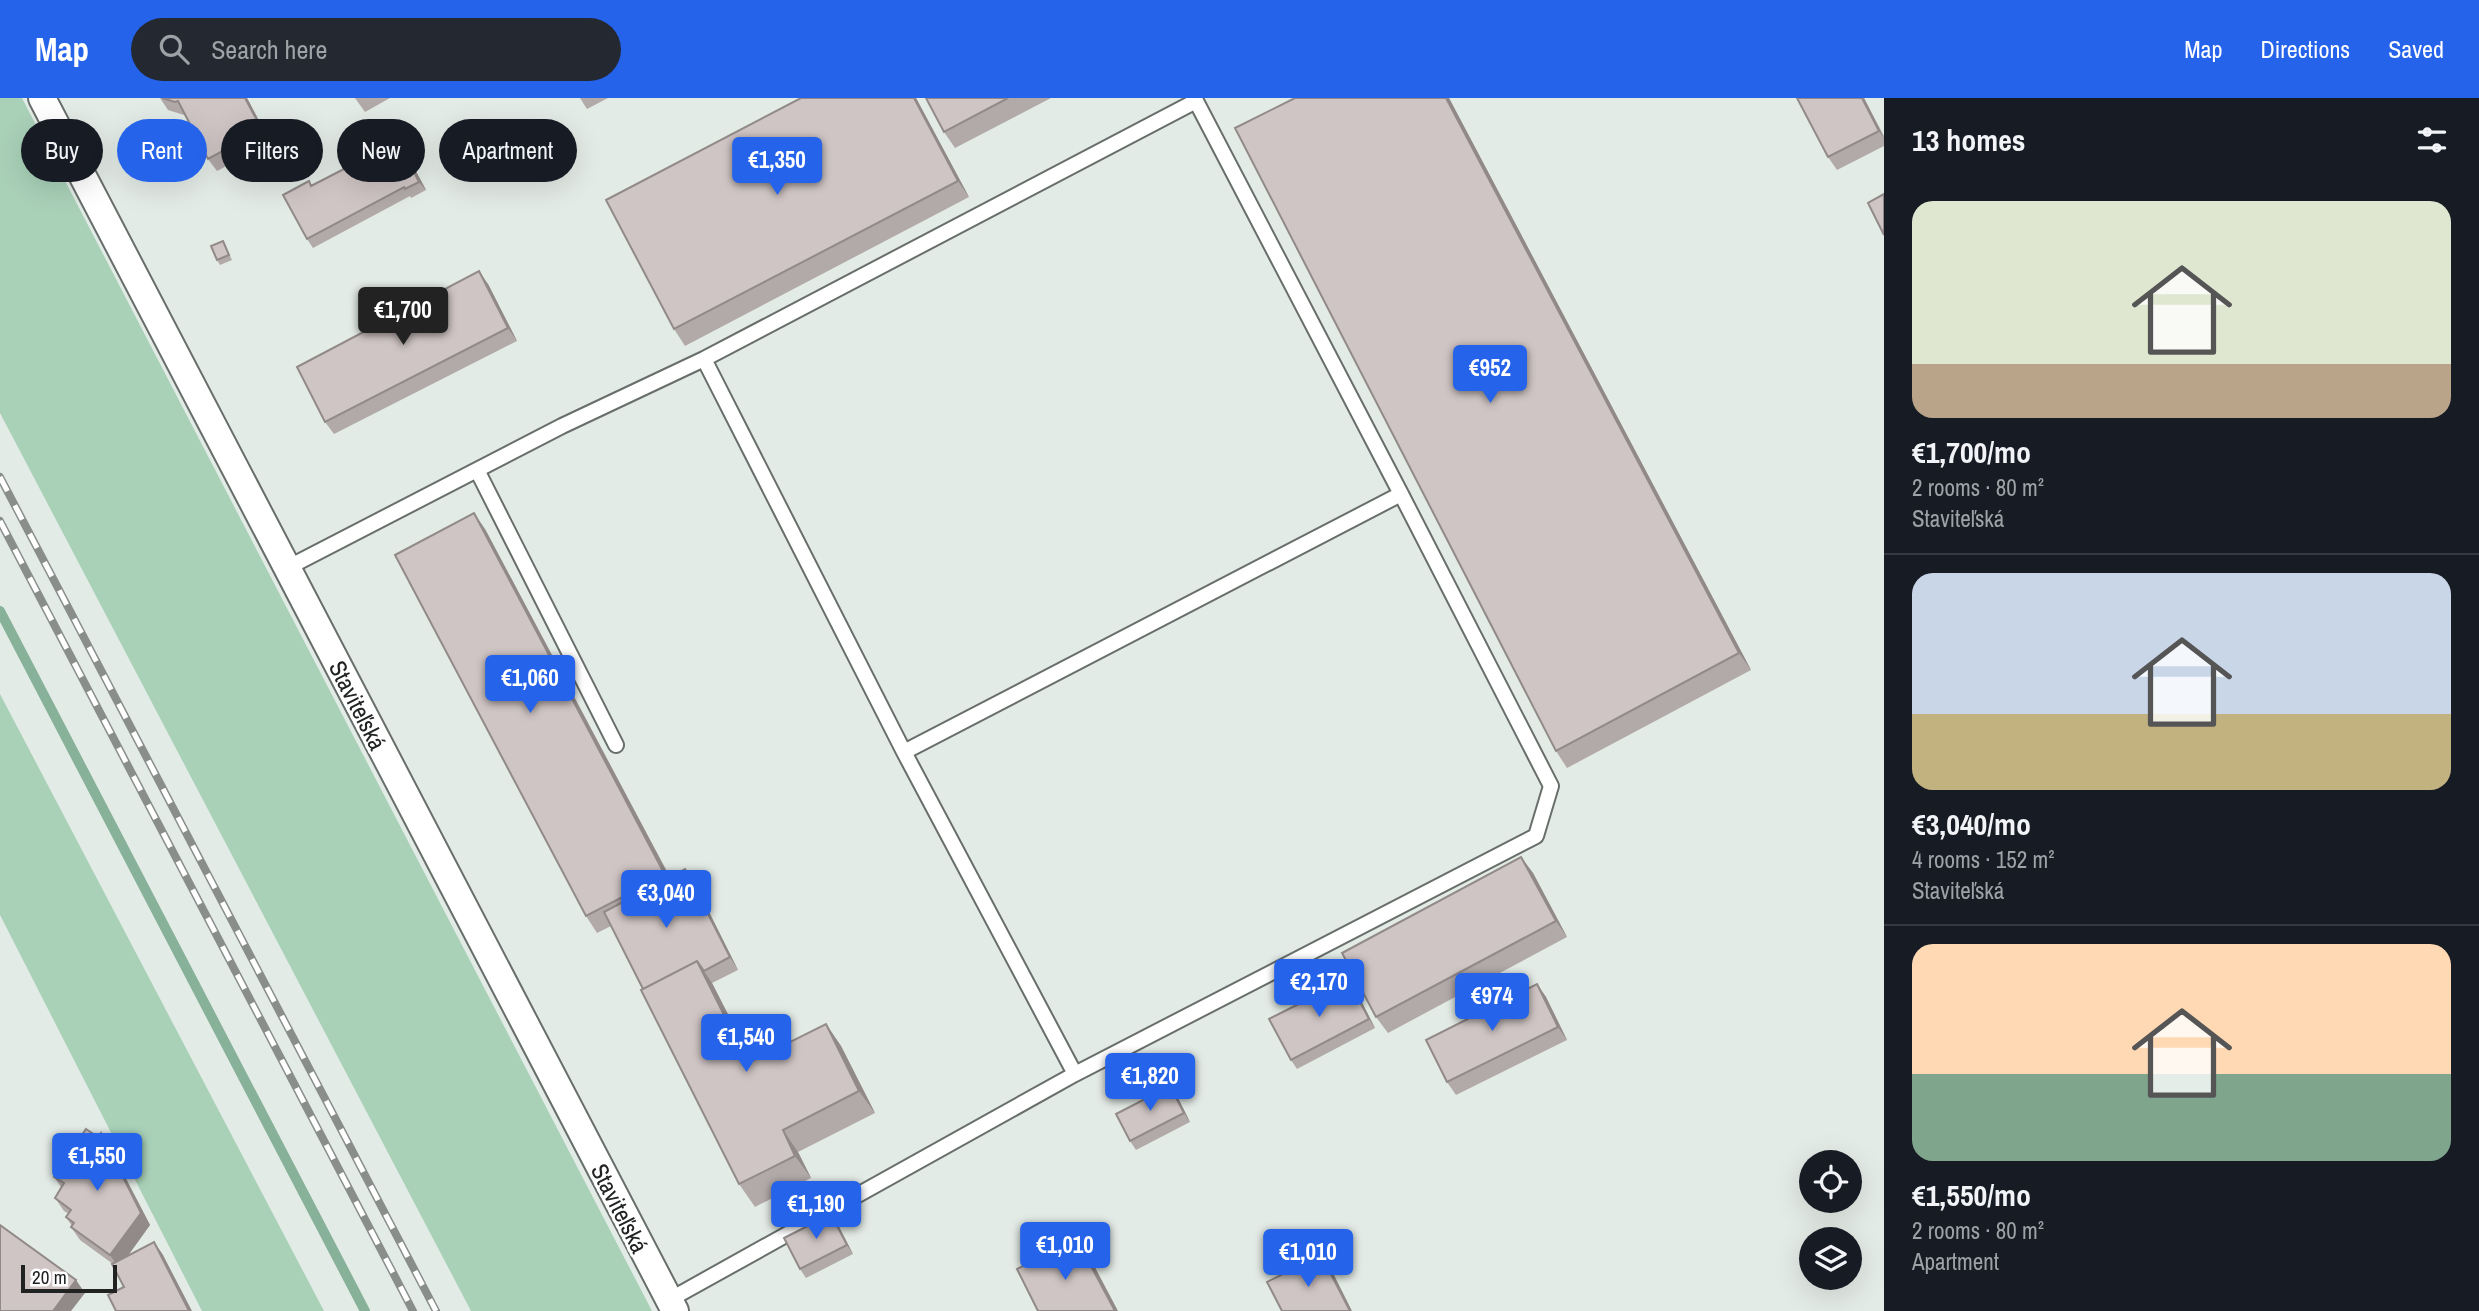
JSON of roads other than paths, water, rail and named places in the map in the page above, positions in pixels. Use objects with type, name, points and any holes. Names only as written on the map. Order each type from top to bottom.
[{"type":"street","name":"Staviteľská","points":[[42,98],[672,1306]]},
{"type":"lane","points":[[287,568],[562,426],[704,359],[1196,102],[1401,494],[1551,786],[1536,836],[1075,1074],[672,1306]]},
{"type":"lane","points":[[704,359],[904,752],[1075,1074]]},
{"type":"lane","points":[[477,470],[616,745]]},
{"type":"lane","points":[[904,752],[1401,494]]},
{"type":"waterway","points":[[0,611],[365,1311]]},
{"type":"railway","points":[[0,477],[436,1311]]},
{"type":"railway","points":[[0,521],[413,1311]]}]
